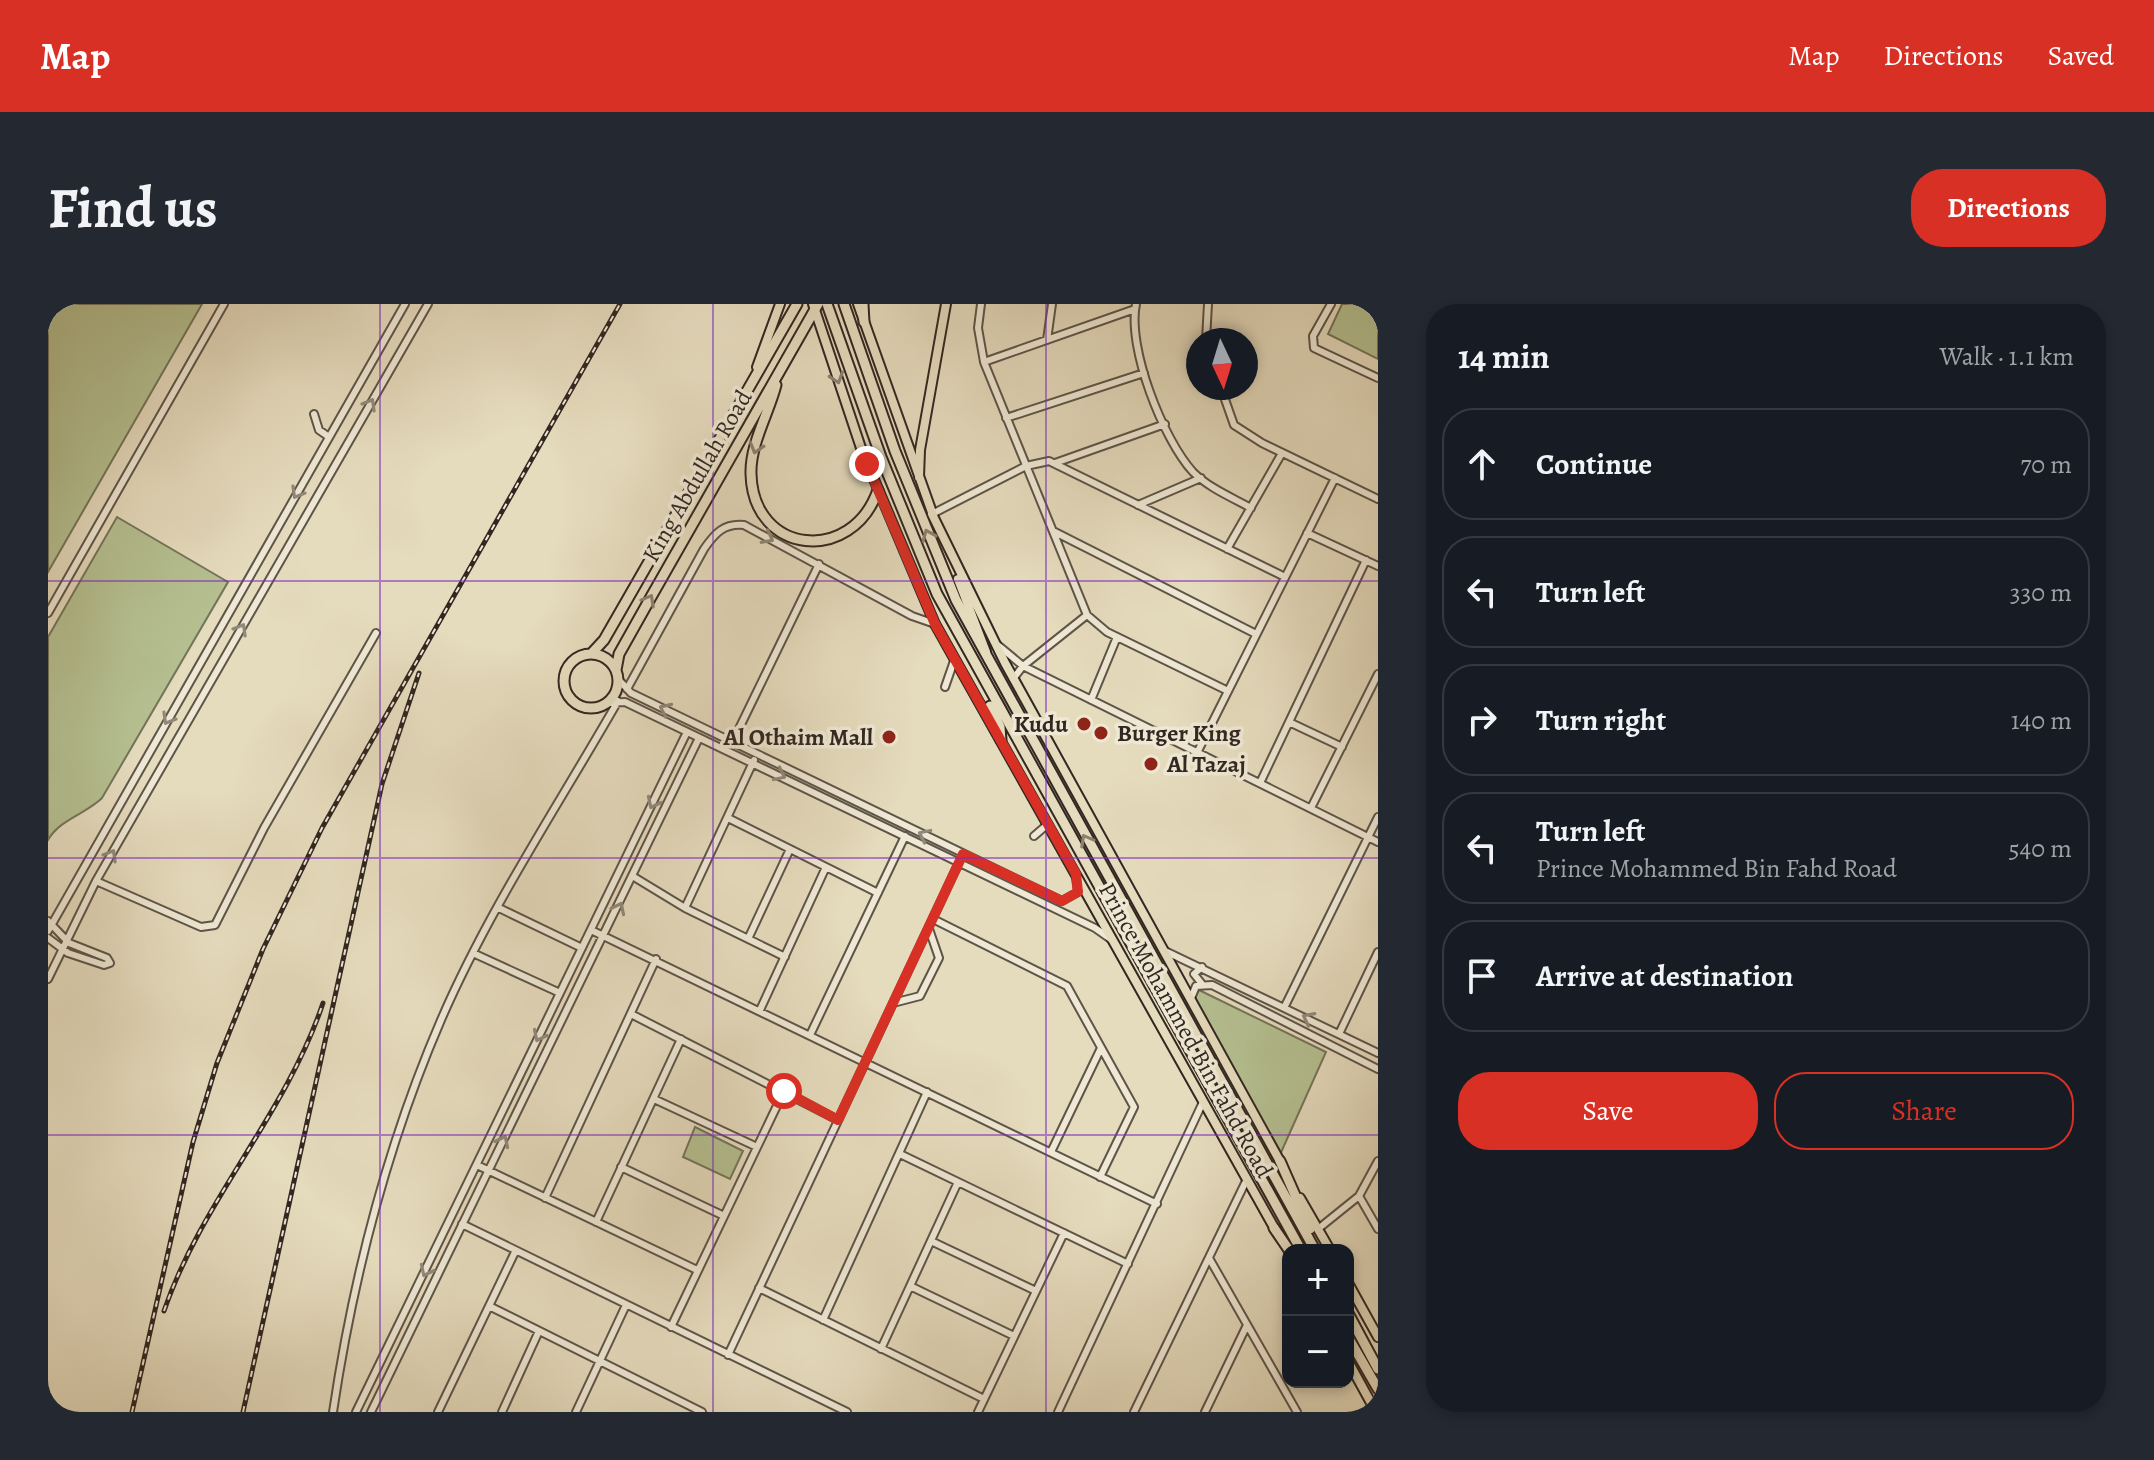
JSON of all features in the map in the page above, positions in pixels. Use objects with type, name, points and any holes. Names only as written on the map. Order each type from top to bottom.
[{"type":"highway","name":"King Abdullah Road","points":[[591,654],[604,640],[797,304]]},
{"type":"highway","name":"Prince Mohammed Bin Fahd Road","points":[[827,304],[881,457],[937,594],[1298,1244]]},
{"type":"highway","name":"Prince Mohammed Bin Fahd Road","points":[[844,304],[895,451],[956,600],[987,661],[1314,1244]]},
{"type":"highway","points":[[860,304],[864,322]]},
{"type":"highway","name":"King Abdullah Road","points":[[618,675],[619,654],[815,306]]},
{"type":"highway","points":[[779,374],[755,448],[751,473],[754,495],[771,525],[786,535],[805,541],[840,536],[869,512],[878,490]]},
{"type":"highway","points":[[591,654],[606,658],[618,675],[617,691],[607,703],[592,708],[581,706],[569,696],[565,686],[565,676],[572,662],[591,654]]},
{"type":"highway","points":[[986,687],[1001,740]]},
{"type":"highway","points":[[1280,1161],[1315,1244]]},
{"type":"highway","points":[[1274,1228],[1284,1244]]},
{"type":"highway","points":[[1350,1316],[1378,1369]]},
{"type":"highway","points":[[1354,1347],[1378,1389]]},
{"type":"main road","points":[[754,379],[780,304]]},
{"type":"main road","points":[[919,482],[920,450],[946,304]]},
{"type":"main road","name":"Prince Mohammed Bin Fahd Road","points":[[815,306],[878,490],[935,624],[1274,1228]]},
{"type":"main road","points":[[864,322],[919,482],[984,642],[987,661]]},
{"type":"main road","name":"Prince Mohammed Bin Fahd Road","points":[[932,514],[1013,679],[1193,1009],[1327,1244]]},
{"type":"main road","points":[[1354,1294],[1378,1337]]},
{"type":"main road","points":[[1354,1372],[1376,1412]]},
{"type":"street","points":[[48,613],[224,304]]},
{"type":"street","points":[[48,938],[61,948],[104,965],[110,963],[107,958],[66,940],[49,926],[405,304]]},
{"type":"street","points":[[48,979],[96,881],[428,304]]},
{"type":"street","points":[[981,304],[978,328],[984,362],[1087,615],[1117,637],[1228,691]]},
{"type":"street","points":[[1047,340],[1052,304]]},
{"type":"street","points":[[1207,328],[1208,304]]},
{"type":"street","points":[[1331,304],[1313,336],[1314,348],[1378,378]]},
{"type":"street","points":[[984,362],[1136,307],[1144,373],[1165,424],[1192,470],[1251,508]]},
{"type":"street","points":[[1006,418],[1144,373]]},
{"type":"street","points":[[1225,400],[1234,425],[1282,453],[1378,499]]},
{"type":"street","points":[[314,414],[319,430],[329,437]]},
{"type":"street","points":[[1054,464],[1165,424]]},
{"type":"street","points":[[1227,549],[1282,453]]},
{"type":"street","points":[[932,514],[1026,466],[1049,461],[1285,577]]},
{"type":"street","points":[[1138,505],[1201,478]]},
{"type":"street","points":[[1198,751],[1335,478]]},
{"type":"street","points":[[627,689],[715,533],[729,525],[744,525],[912,616],[935,624]]},
{"type":"street","points":[[1052,531],[1256,634]]},
{"type":"street","points":[[1307,533],[1378,566]]},
{"type":"street","points":[[1260,783],[1366,560]]},
{"type":"street","points":[[733,741],[819,564]]},
{"type":"street","points":[[1013,679],[1023,666],[1087,615]]},
{"type":"street","points":[[96,881],[201,927],[218,923],[264,828],[376,633]]},
{"type":"street","points":[[1091,700],[1117,637]]},
{"type":"street","points":[[994,641],[1023,666],[1378,842]]},
{"type":"street","points":[[945,687],[954,661]]},
{"type":"street","points":[[1311,808],[1378,674]]},
{"type":"street","points":[[618,675],[627,689],[1062,901],[1078,892],[1076,874]]},
{"type":"street","points":[[607,703],[618,701],[753,762],[1095,928],[1112,940]]},
{"type":"street","points":[[333,1412],[355,1290],[381,1186],[441,1020],[499,908],[618,701]]},
{"type":"street","points":[[1289,722],[1342,747]]},
{"type":"street","points":[[356,1412],[687,732]]},
{"type":"street","points":[[371,1412],[699,738]]},
{"type":"street","points":[[685,908],[758,753]]},
{"type":"street","points":[[1285,1006],[1378,817]]},
{"type":"street","points":[[728,818],[878,893]]},
{"type":"street","points":[[1034,836],[1048,824]]},
{"type":"street","points":[[810,1035],[905,836]]},
{"type":"street","points":[[748,939],[790,849]]},
{"type":"street","points":[[728,1355],[963,854]]},
{"type":"street","points":[[760,1010],[826,867]]},
{"type":"street","points":[[634,877],[685,908],[785,957]]},
{"type":"street","points":[[499,908],[582,948]]},
{"type":"street","points":[[933,919],[1067,986],[1134,1107],[1100,1177]]},
{"type":"street","points":[[893,1003],[920,996],[939,958],[928,928]]},
{"type":"street","points":[[591,930],[605,934],[1157,1204]]},
{"type":"street","points":[[1157,943],[1176,958],[1285,1006],[1378,1053]]},
{"type":"street","points":[[1339,1034],[1378,952]]},
{"type":"street","points":[[475,954],[560,993]]},
{"type":"street","points":[[545,1198],[656,959]]},
{"type":"street","points":[[1202,967],[1194,974],[1202,984]]},
{"type":"street","points":[[1193,1009],[1191,991],[1202,984],[1212,985],[1378,1069]]},
{"type":"street","points":[[631,1014],[838,1120]]},
{"type":"street","points":[[596,1222],[681,1039]]},
{"type":"street","points":[[1051,1152],[1101,1048]]},
{"type":"street","points":[[671,1327],[784,1091]]},
{"type":"street","points":[[823,1320],[927,1092]]},
{"type":"street","points":[[654,1099],[757,1147]]},
{"type":"street","points":[[1058,1412],[1203,1102]]},
{"type":"street","points":[[900,1154],[1128,1264]]},
{"type":"street","points":[[1318,1229],[1359,1196],[1378,1161]]},
{"type":"street","points":[[477,1165],[697,1270]]},
{"type":"street","points":[[621,1167],[722,1215]]},
{"type":"street","points":[[1134,1412],[1247,1179]]},
{"type":"street","points":[[881,1349],[958,1182]]},
{"type":"street","points":[[1359,1196],[1378,1229]]},
{"type":"street","points":[[452,1218],[515,1252],[847,1412]]},
{"type":"street","points":[[978,1412],[1064,1233]]},
{"type":"street","points":[[931,1241],[1036,1291]]},
{"type":"street","points":[[438,1412],[515,1252]]},
{"type":"street","points":[[1209,1258],[1297,1412]]},
{"type":"street","points":[[910,1286],[1014,1336]]},
{"type":"street","points":[[759,1288],[984,1399]]},
{"type":"street","points":[[576,1412],[626,1305]]},
{"type":"street","points":[[489,1306],[699,1411]]},
{"type":"street","points":[[1205,1412],[1247,1325]]},
{"type":"street","points":[[502,1412],[539,1331]]},
{"type":"street","points":[[1286,1412],[1291,1402]]},
{"type":"street","points":[[1365,1412],[1370,1402]]},
{"type":"green space","points":[[48,304],[202,304],[48,572]]},
{"type":"green space","points":[[1342,304],[1378,304],[1378,359],[1328,334]]},
{"type":"green space","points":[[117,517],[228,582],[102,798],[59,827],[48,840],[48,637]]},
{"type":"green space","points":[[1199,990],[1326,1052],[1279,1157],[1194,1000]]},
{"type":"green space","points":[[695,1127],[743,1151],[730,1179],[683,1157]]},
{"type":"railway","points":[[132,1412],[193,1142],[217,1063],[263,949],[322,828],[620,304]]},
{"type":"railway","points":[[243,1412],[382,784],[419,673]]},
{"type":"railway","points":[[164,1311],[180,1270],[200,1232],[288,1082],[323,1003]]},
{"type":"place","name":"Kudu","points":[[1084,724]]},
{"type":"place","name":"Burger King","points":[[1101,733]]},
{"type":"place","name":"Al Othaim Mall","points":[[889,737]]},
{"type":"place","name":"Al Tazaj","points":[[1151,764]]},
{"type":"route","points":[[784,1091],[838,1120],[963,854],[1062,901],[1078,892],[1076,874],[935,624],[867,464]]}]
